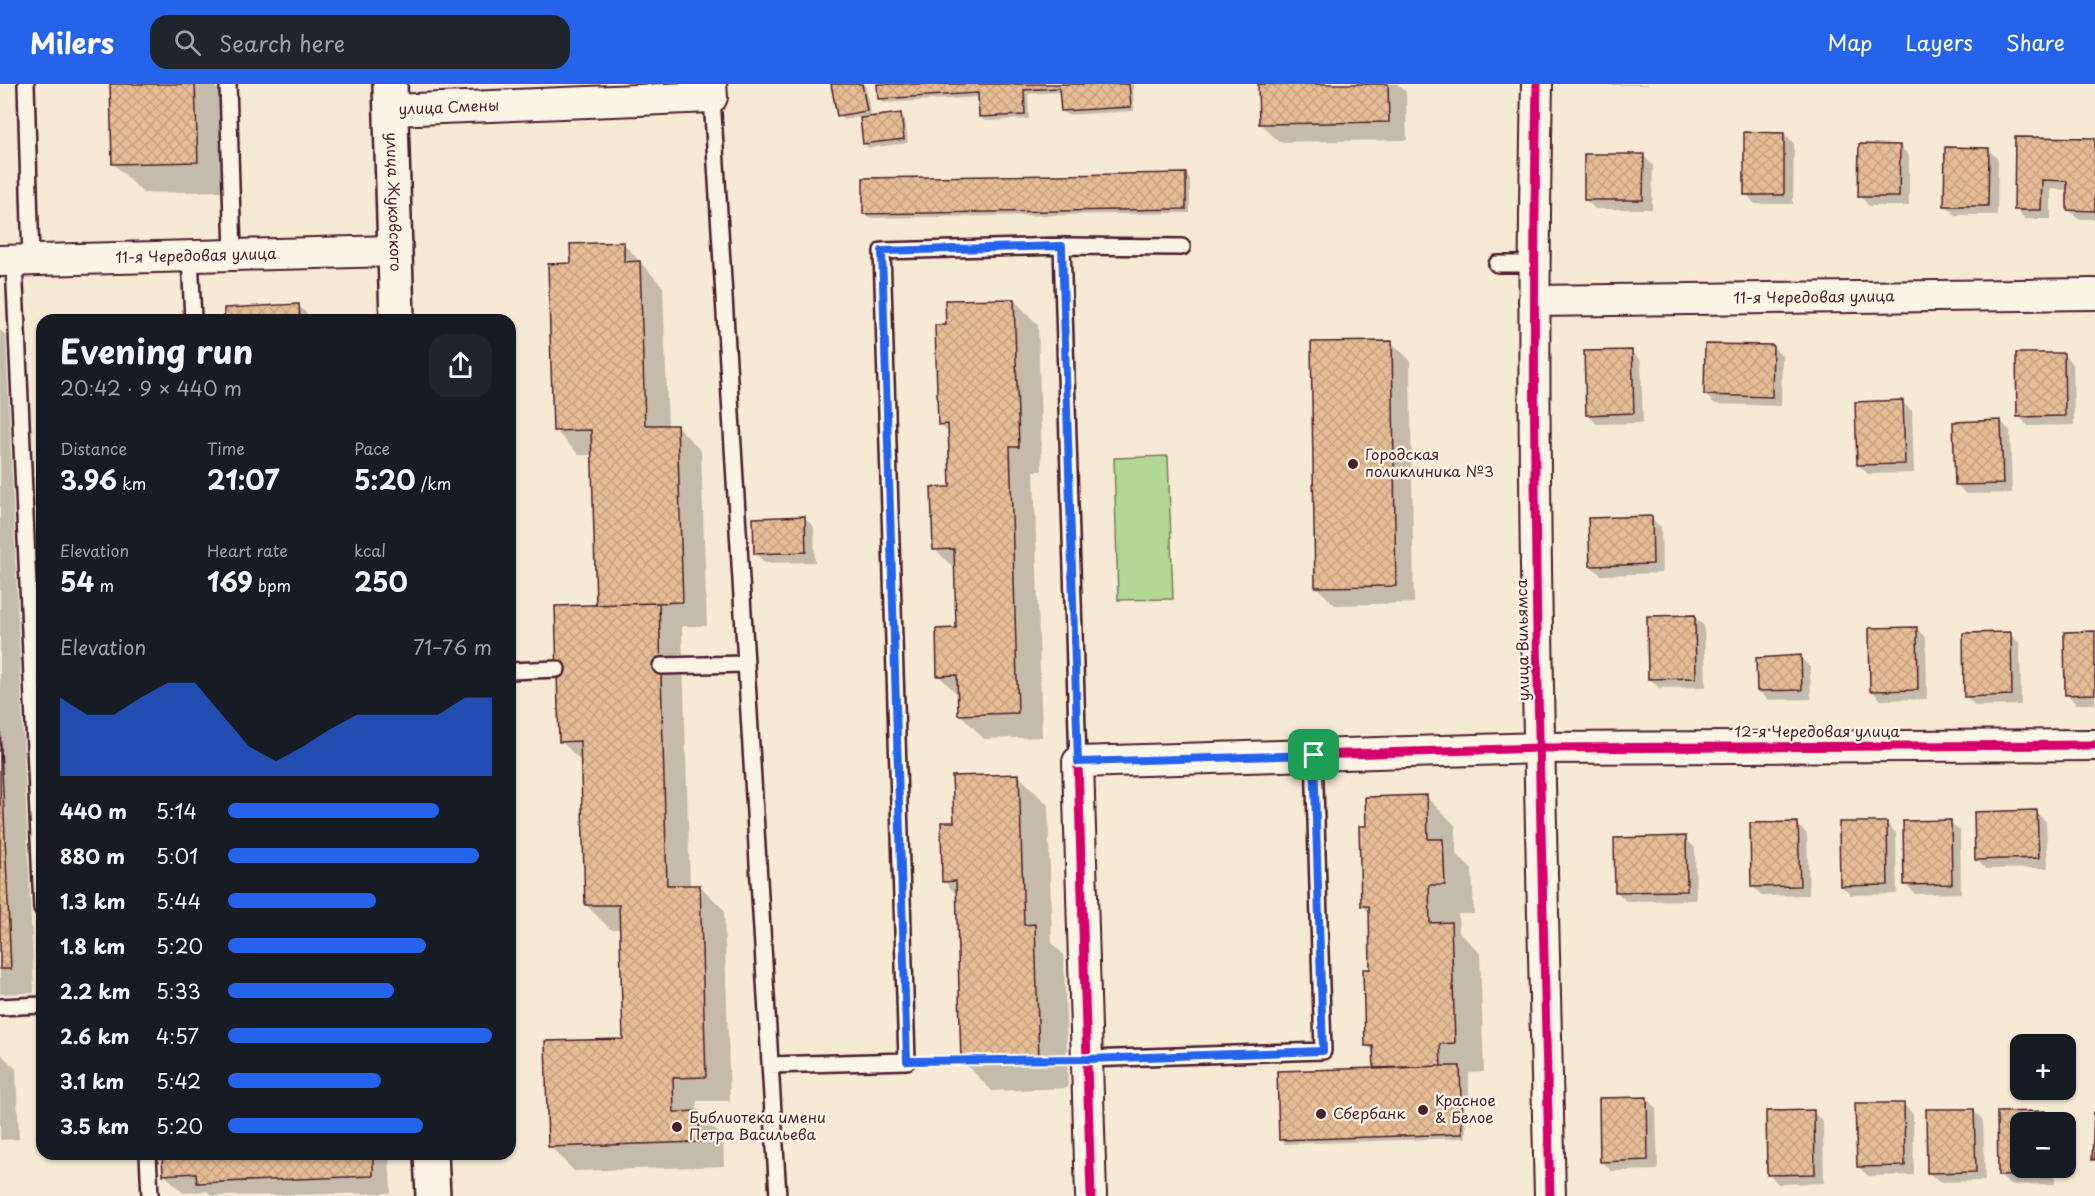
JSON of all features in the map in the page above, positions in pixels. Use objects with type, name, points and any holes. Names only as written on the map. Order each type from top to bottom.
[{"type":"street","name":"улица Вильямса","points":[[1538,84],[1534,301],[1540,748],[1550,1196]]},
{"type":"street","name":"улица Смены","points":[[391,97],[711,90]]},
{"type":"street","name":"улица Жуковского","points":[[391,97],[397,314]]},
{"type":"street","name":"11-я Чередовая улица","points":[[15,261],[394,251]]},
{"type":"street","name":"11-я Чередовая улица","points":[[1534,301],[2095,294]]},
{"type":"street","name":"12-я Чередовая улица","points":[[1078,762],[1540,748],[2095,745]]},
{"type":"street","points":[[1078,762],[1092,1196]]},
{"type":"street","points":[[431,1160],[433,1196]]},
{"type":"lane","points":[[26,84],[15,261],[36,765]]},
{"type":"lane","points":[[228,84],[233,255]]},
{"type":"lane","points":[[711,90],[778,1196]]},
{"type":"lane","points":[[770,1065],[907,1061],[882,251],[1062,246],[1182,247]]},
{"type":"lane","points":[[1062,246],[1078,762]]},
{"type":"lane","points":[[190,256],[193,314]]},
{"type":"lane","points":[[1497,264],[1534,264]]},
{"type":"lane","points":[[660,666],[746,664]]},
{"type":"lane","points":[[516,671],[557,669]]},
{"type":"lane","points":[[1088,1059],[1323,1051],[1314,755]]},
{"type":"lane","points":[[0,1007],[36,1005]]},
{"type":"lane","points":[[148,1160],[150,1196]]},
{"type":"path","points":[[907,1061],[1088,1059]]},
{"type":"green space","points":[[1168,456],[1173,599],[1118,600],[1114,458]]},
{"type":"building","points":[[110,84],[195,84],[198,162],[112,164]]},
{"type":"building","points":[[831,84],[862,84],[867,111],[837,116]]},
{"type":"building","points":[[877,84],[1129,84],[1131,107],[1061,111],[1059,88],[1024,90],[1025,115],[979,117],[978,93],[878,99]]},
{"type":"building","points":[[1258,84],[1388,84],[1389,122],[1259,124]]},
{"type":"building","points":[[901,113],[904,139],[863,144],[860,118]]},
{"type":"building","points":[[1744,132],[1784,133],[1784,195],[1744,195]]},
{"type":"building","points":[[2015,137],[2095,138],[2095,211],[2067,210],[2067,181],[2042,180],[2041,210],[2014,210]]},
{"type":"building","points":[[1859,144],[1900,145],[1899,197],[1858,197]]},
{"type":"building","points":[[1945,147],[1989,148],[1988,206],[1944,206]]},
{"type":"building","points":[[1584,154],[1644,154],[1643,200],[1584,200]]},
{"type":"building","points":[[1186,173],[1186,209],[863,214],[863,178]]},
{"type":"building","points":[[624,242],[624,262],[640,261],[645,425],[677,425],[683,602],[596,605],[591,430],[553,431],[548,264],[571,263],[570,244]]},
{"type":"building","points":[[1014,299],[1019,447],[1010,447],[1018,713],[958,715],[957,675],[937,676],[936,629],[956,628],[954,549],[933,550],[931,487],[950,487],[948,424],[938,425],[935,325],[946,325],[945,300]]},
{"type":"building","points":[[299,304],[300,314],[224,314],[224,308]]},
{"type":"building","name":"Городская поликлиника №3","points":[[1392,341],[1396,586],[1315,587],[1311,342]]},
{"type":"building","points":[[1705,344],[1773,345],[1772,397],[1704,395]]},
{"type":"building","points":[[1632,350],[1634,413],[1586,415],[1584,351]]},
{"type":"building","points":[[2016,353],[2064,353],[2065,416],[2017,417]]},
{"type":"building","points":[[1903,400],[1905,464],[1857,465],[1855,402]]},
{"type":"building","points":[[2001,420],[2003,484],[1955,485],[1953,422]]},
{"type":"building","points":[[805,516],[806,552],[754,554],[753,518]]},
{"type":"building","points":[[1652,516],[1653,564],[1590,566],[1588,518]]},
{"type":"building","points":[[659,603],[667,885],[700,885],[706,1077],[673,1078],[674,1112],[699,1111],[700,1142],[548,1147],[545,1041],[623,1039],[619,905],[585,905],[580,741],[559,742],[555,606]]},
{"type":"building","points":[[1695,615],[1696,678],[1648,679],[1647,616]]},
{"type":"building","points":[[1917,627],[1918,690],[1870,691],[1869,628]]},
{"type":"building","points":[[2095,631],[2095,694],[2065,695],[2064,632]]},
{"type":"building","points":[[2011,632],[2012,695],[1964,697],[1963,633]]},
{"type":"building","points":[[1801,655],[1802,690],[1757,691],[1756,658]]},
{"type":"building","points":[[0,726],[11,969],[0,969]]},
{"type":"building","points":[[1019,774],[1024,925],[1035,924],[1039,1059],[961,1062],[956,881],[942,882],[941,822],[954,822],[952,776]]},
{"type":"building","points":[[1427,795],[1428,839],[1443,839],[1445,885],[1429,885],[1430,923],[1451,922],[1455,1043],[1440,1044],[1441,1066],[1374,1069],[1373,1046],[1365,1046],[1363,969],[1370,969],[1369,906],[1361,906],[1359,826],[1366,826],[1365,797]]},
{"type":"building","points":[[2037,810],[2039,858],[1975,860],[1974,812]]},
{"type":"building","points":[[1951,820],[1952,884],[1904,885],[1903,821]]},
{"type":"building","points":[[1798,822],[1800,886],[1751,887],[1750,823]]},
{"type":"building","points":[[1839,822],[1887,822],[1888,885],[1840,886]]},
{"type":"building","points":[[1686,836],[1687,891],[1615,892],[1614,838]]},
{"type":"building","points":[[1460,1066],[1462,1134],[1279,1140],[1277,1071]]},
{"type":"building","points":[[1647,1097],[1648,1160],[1600,1162],[1599,1098]]},
{"type":"building","points":[[1855,1103],[1904,1103],[1905,1166],[1857,1167]]},
{"type":"building","points":[[1926,1109],[1974,1109],[1976,1172],[1927,1173]]},
{"type":"building","points":[[1814,1110],[1815,1174],[1767,1175],[1766,1111]]},
{"type":"building","points":[[2045,1111],[2010,1112],[2010,1176],[1998,1176],[1997,1112]]},
{"type":"building","points":[[2094,1112],[2095,1160],[2092,1160]]},
{"type":"building","points":[[162,1160],[373,1160],[373,1176],[197,1183],[196,1173],[163,1175]]},
{"type":"cycle path","points":[[1537,84],[1535,501],[1550,1196]]},
{"type":"cycle path","points":[[1091,1196],[1078,762],[1540,748],[2095,745]]},
{"type":"place","name":"Городская поликлиника №3","points":[[1353,464]]},
{"type":"place","name":"Красное & Белое","points":[[1423,1110]]},
{"type":"place","name":"Сбербанк","points":[[1321,1114]]},
{"type":"place","name":"Библиотека имени Петра Васильева","points":[[677,1127]]},
{"type":"route","points":[[1062,246],[1078,762],[1314,755],[1323,1051],[1088,1059],[907,1061],[882,251],[1062,246]]}]
